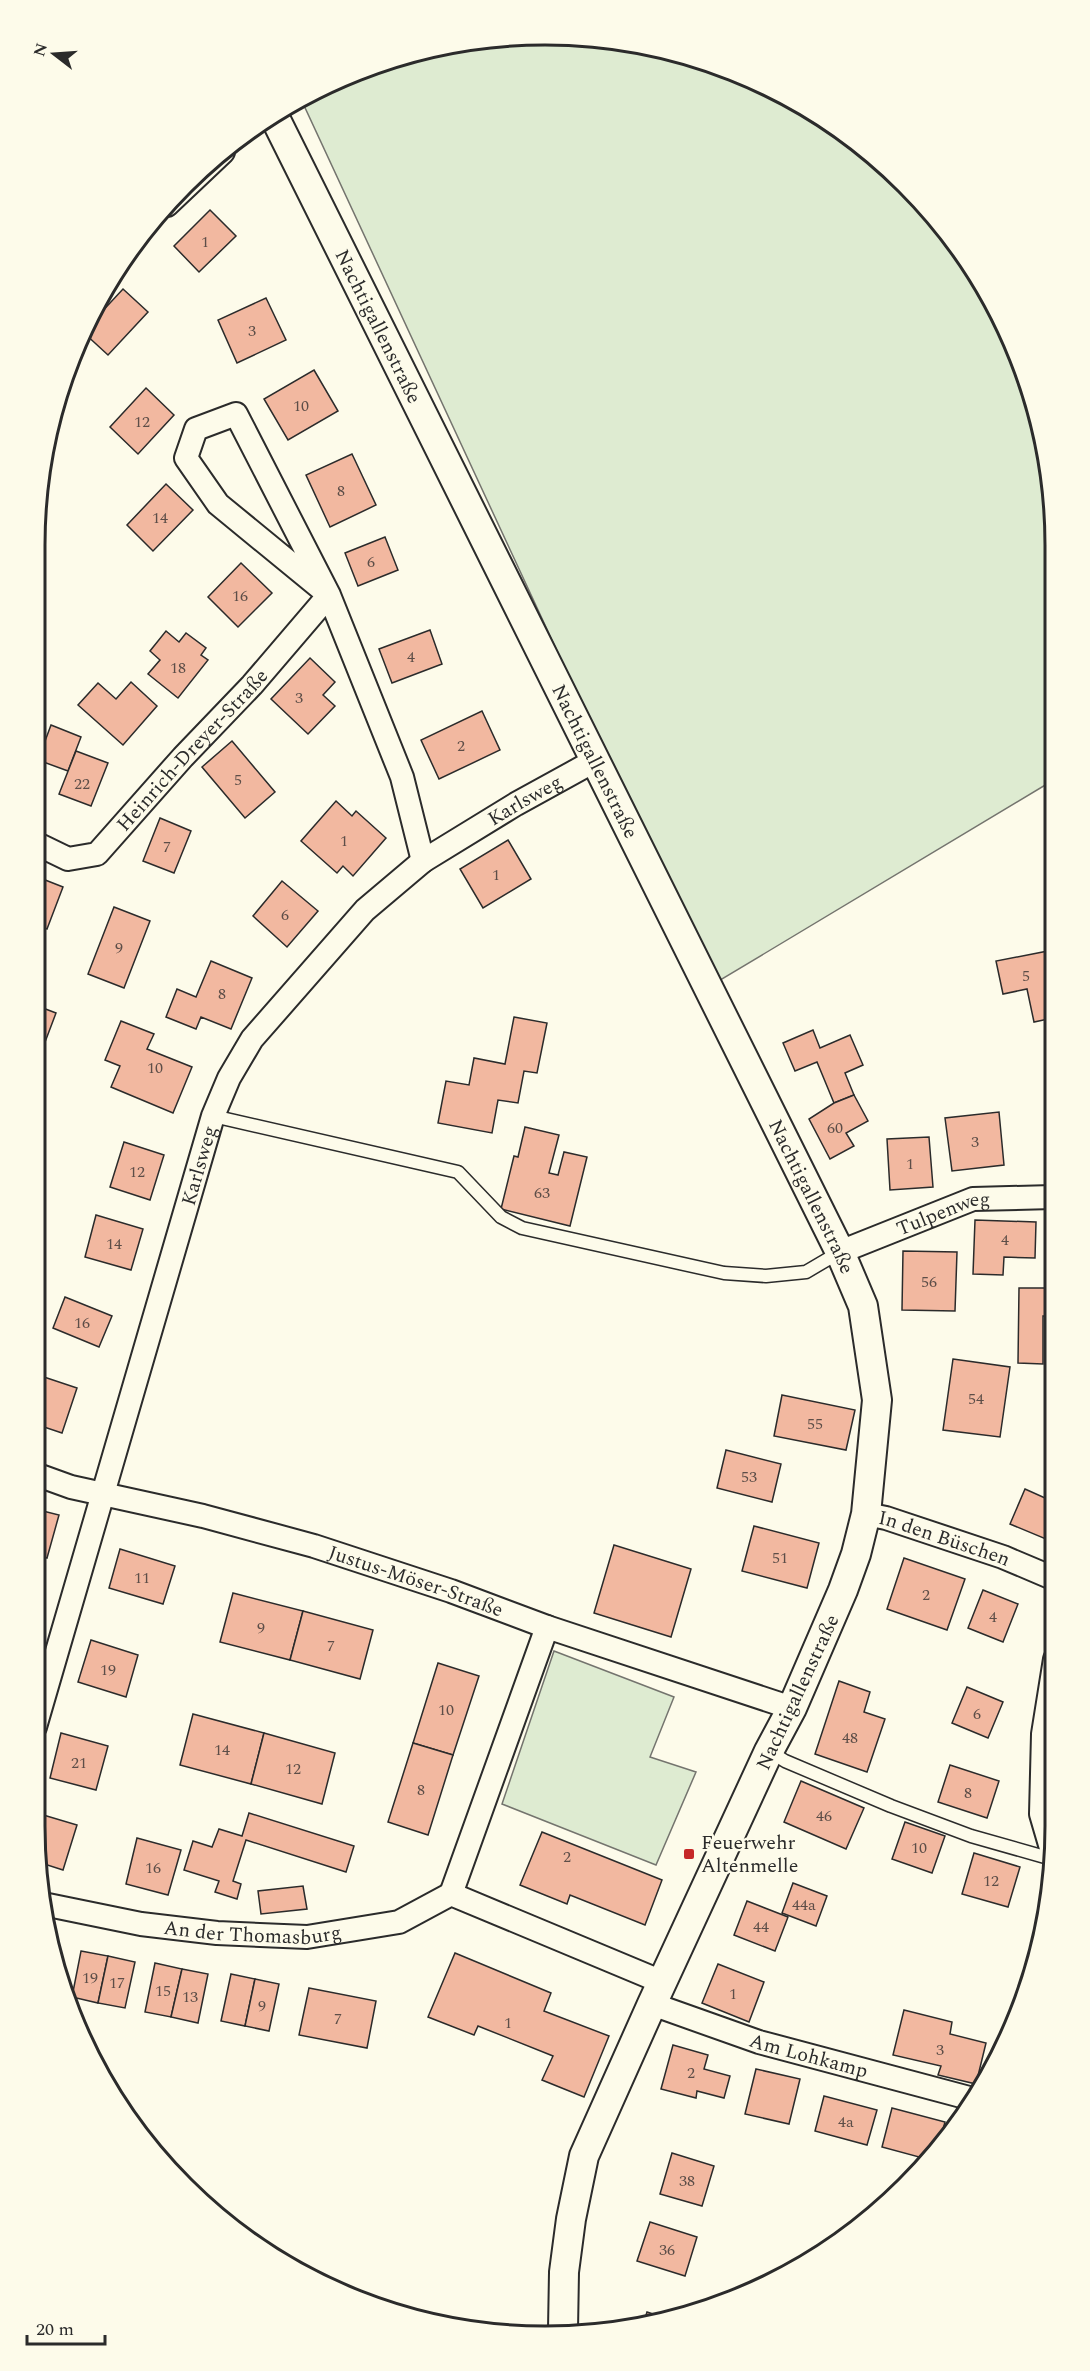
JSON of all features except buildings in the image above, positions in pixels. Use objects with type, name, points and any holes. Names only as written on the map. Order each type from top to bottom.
[{"type":"street","name":"Nachtigallenstraße","points":[[277,123],[840,1252],[862,1306],[878,1400],[866,1514],[856,1554],[843,1590],[792,1708],[769,1752],[657,1993],[584,2156],[571,2219],[564,2272],[563,2325]]},
{"type":"street","points":[[329,595],[218,504],[186,458],[196,429],[236,414],[329,595],[402,777],[423,861]]},
{"type":"street","name":"Heinrich-Dreyer-Straße","points":[[45,848],[68,859],[97,854],[183,757],[252,685],[329,595]]},
{"type":"street","name":"Karlsweg","points":[[45,1690],[213,1116],[229,1078],[252,1039],[365,910],[423,861],[516,804],[594,761]]},
{"type":"street","name":"Tulpenweg","points":[[840,1252],[973,1199],[1045,1197]]},
{"type":"street","name":"Justus-Möser-Straße","points":[[45,1478],[71,1487],[203,1516],[314,1546],[547,1627],[792,1708]]},
{"type":"street","name":"In den Büschen","points":[[866,1514],[886,1518],[1003,1557],[1045,1575]]},
{"type":"street","points":[[547,1627],[451,1894],[657,1993]]},
{"type":"street","points":[[1045,1722],[1041,1814],[1045,1829]]},
{"type":"street","name":"An der Thomasburg","points":[[52,1906],[141,1924],[217,1933],[307,1937],[399,1922],[451,1894]]},
{"type":"street","name":"Am Lohkamp","points":[[657,1993],[759,2042],[965,2097]]},
{"type":"lane","points":[[213,1116],[458,1172],[501,1217],[522,1228],[724,1273],[766,1276],[806,1272],[840,1252]]},
{"type":"lane","points":[[769,1752],[891,1806],[971,1836],[1044,1855]]},
{"type":"green space","points":[[545,45],[610,49],[643,55],[674,62],[736,83],[795,112],[823,129],[875,169],[899,191],[921,215],[961,267],[978,295],[1007,354],[1028,416],[1041,480],[1044,512],[1045,785],[712,985],[305,107],[354,83],[416,62],[447,55],[480,49]]},
{"type":"green space","points":[[554,1651],[674,1697],[650,1757],[696,1772],[656,1865],[502,1804]]},
{"type":"place","name":"Feuerwehr Altenmelle","points":[[689,1854]]}]
